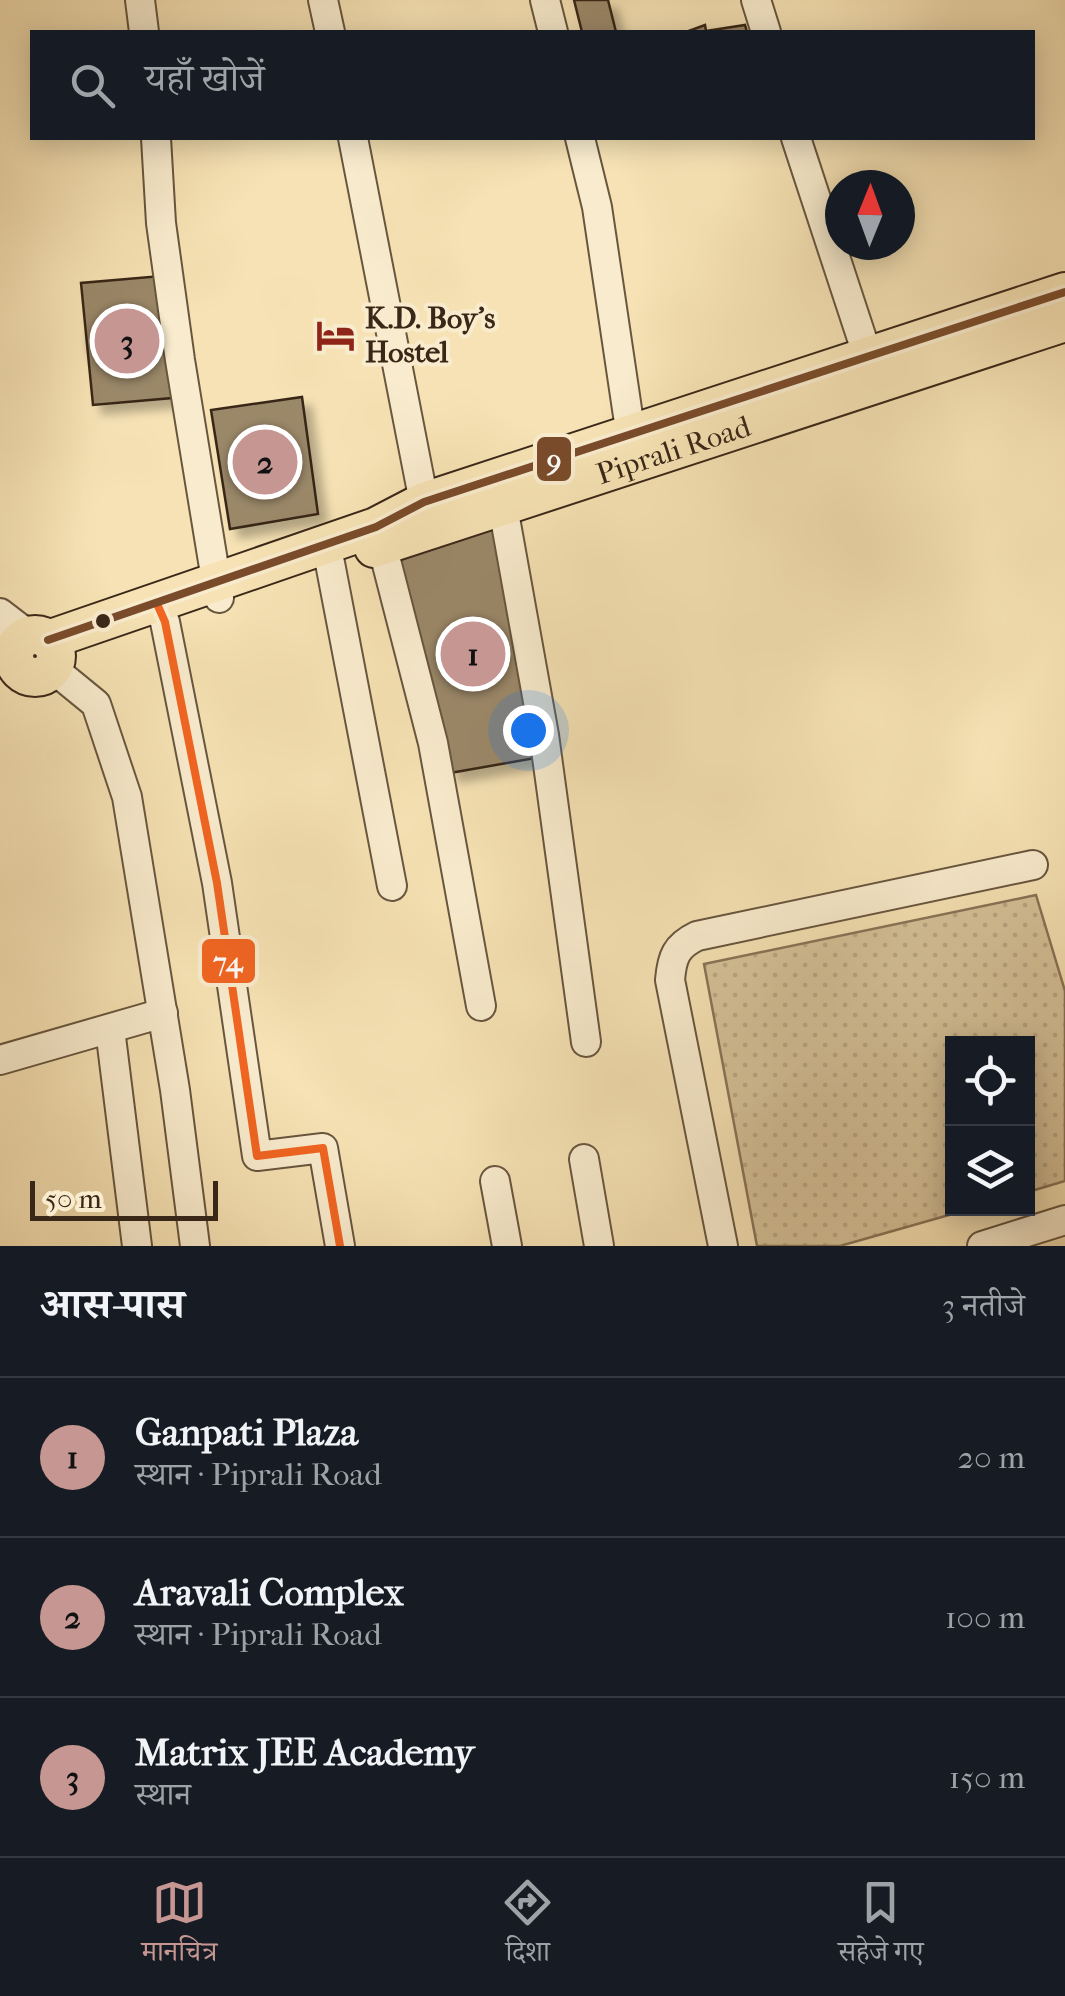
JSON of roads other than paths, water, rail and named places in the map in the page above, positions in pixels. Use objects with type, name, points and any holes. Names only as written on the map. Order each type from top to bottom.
[{"type":"main road","points":[[24,651],[161,614],[376,527],[424,502],[869,360],[1065,292]]},
{"type":"main road","name":"Piprali Road","points":[[218,591],[330,563],[1065,322]]},
{"type":"street","points":[[140,0],[144,30]]},
{"type":"street","points":[[324,0],[330,30]]},
{"type":"street","points":[[545,0],[553,30]]},
{"type":"street","points":[[756,0],[765,30]]},
{"type":"street","points":[[156,140],[174,321],[218,591]]},
{"type":"street","points":[[352,140],[424,502]]},
{"type":"street","points":[[580,140],[597,206],[631,436]]},
{"type":"street","points":[[797,140],[869,360]]},
{"type":"street","points":[[503,508],[544,735],[586,1042]]},
{"type":"street","points":[[382,546],[433,743],[481,1006]]},
{"type":"street","points":[[330,563],[392,886]]},
{"type":"street","points":[[161,614],[217,884],[257,1156],[323,1148],[340,1246]]},
{"type":"street","points":[[24,651],[78,684],[96,704],[127,797],[194,1246]]},
{"type":"street","points":[[723,1246],[670,980],[672,958],[681,944],[697,936],[1033,865]]},
{"type":"street","points":[[0,1060],[162,1013]]},
{"type":"street","points":[[110,1029],[136,1246]]},
{"type":"street","points":[[584,1159],[599,1246]]},
{"type":"street","points":[[494,1181],[507,1246]]},
{"type":"street","points":[[982,1246],[1054,1231]]},
{"type":"place","name":"K.D. Boy's Hostel","points":[[335,335]]},
{"type":"place","name":"Matrix JEE Academy","points":[[127,341]]},
{"type":"place","name":"Aravali Complex","points":[[265,462]]},
{"type":"place","name":"Ganpati Plaza","points":[[473,654]]}]
